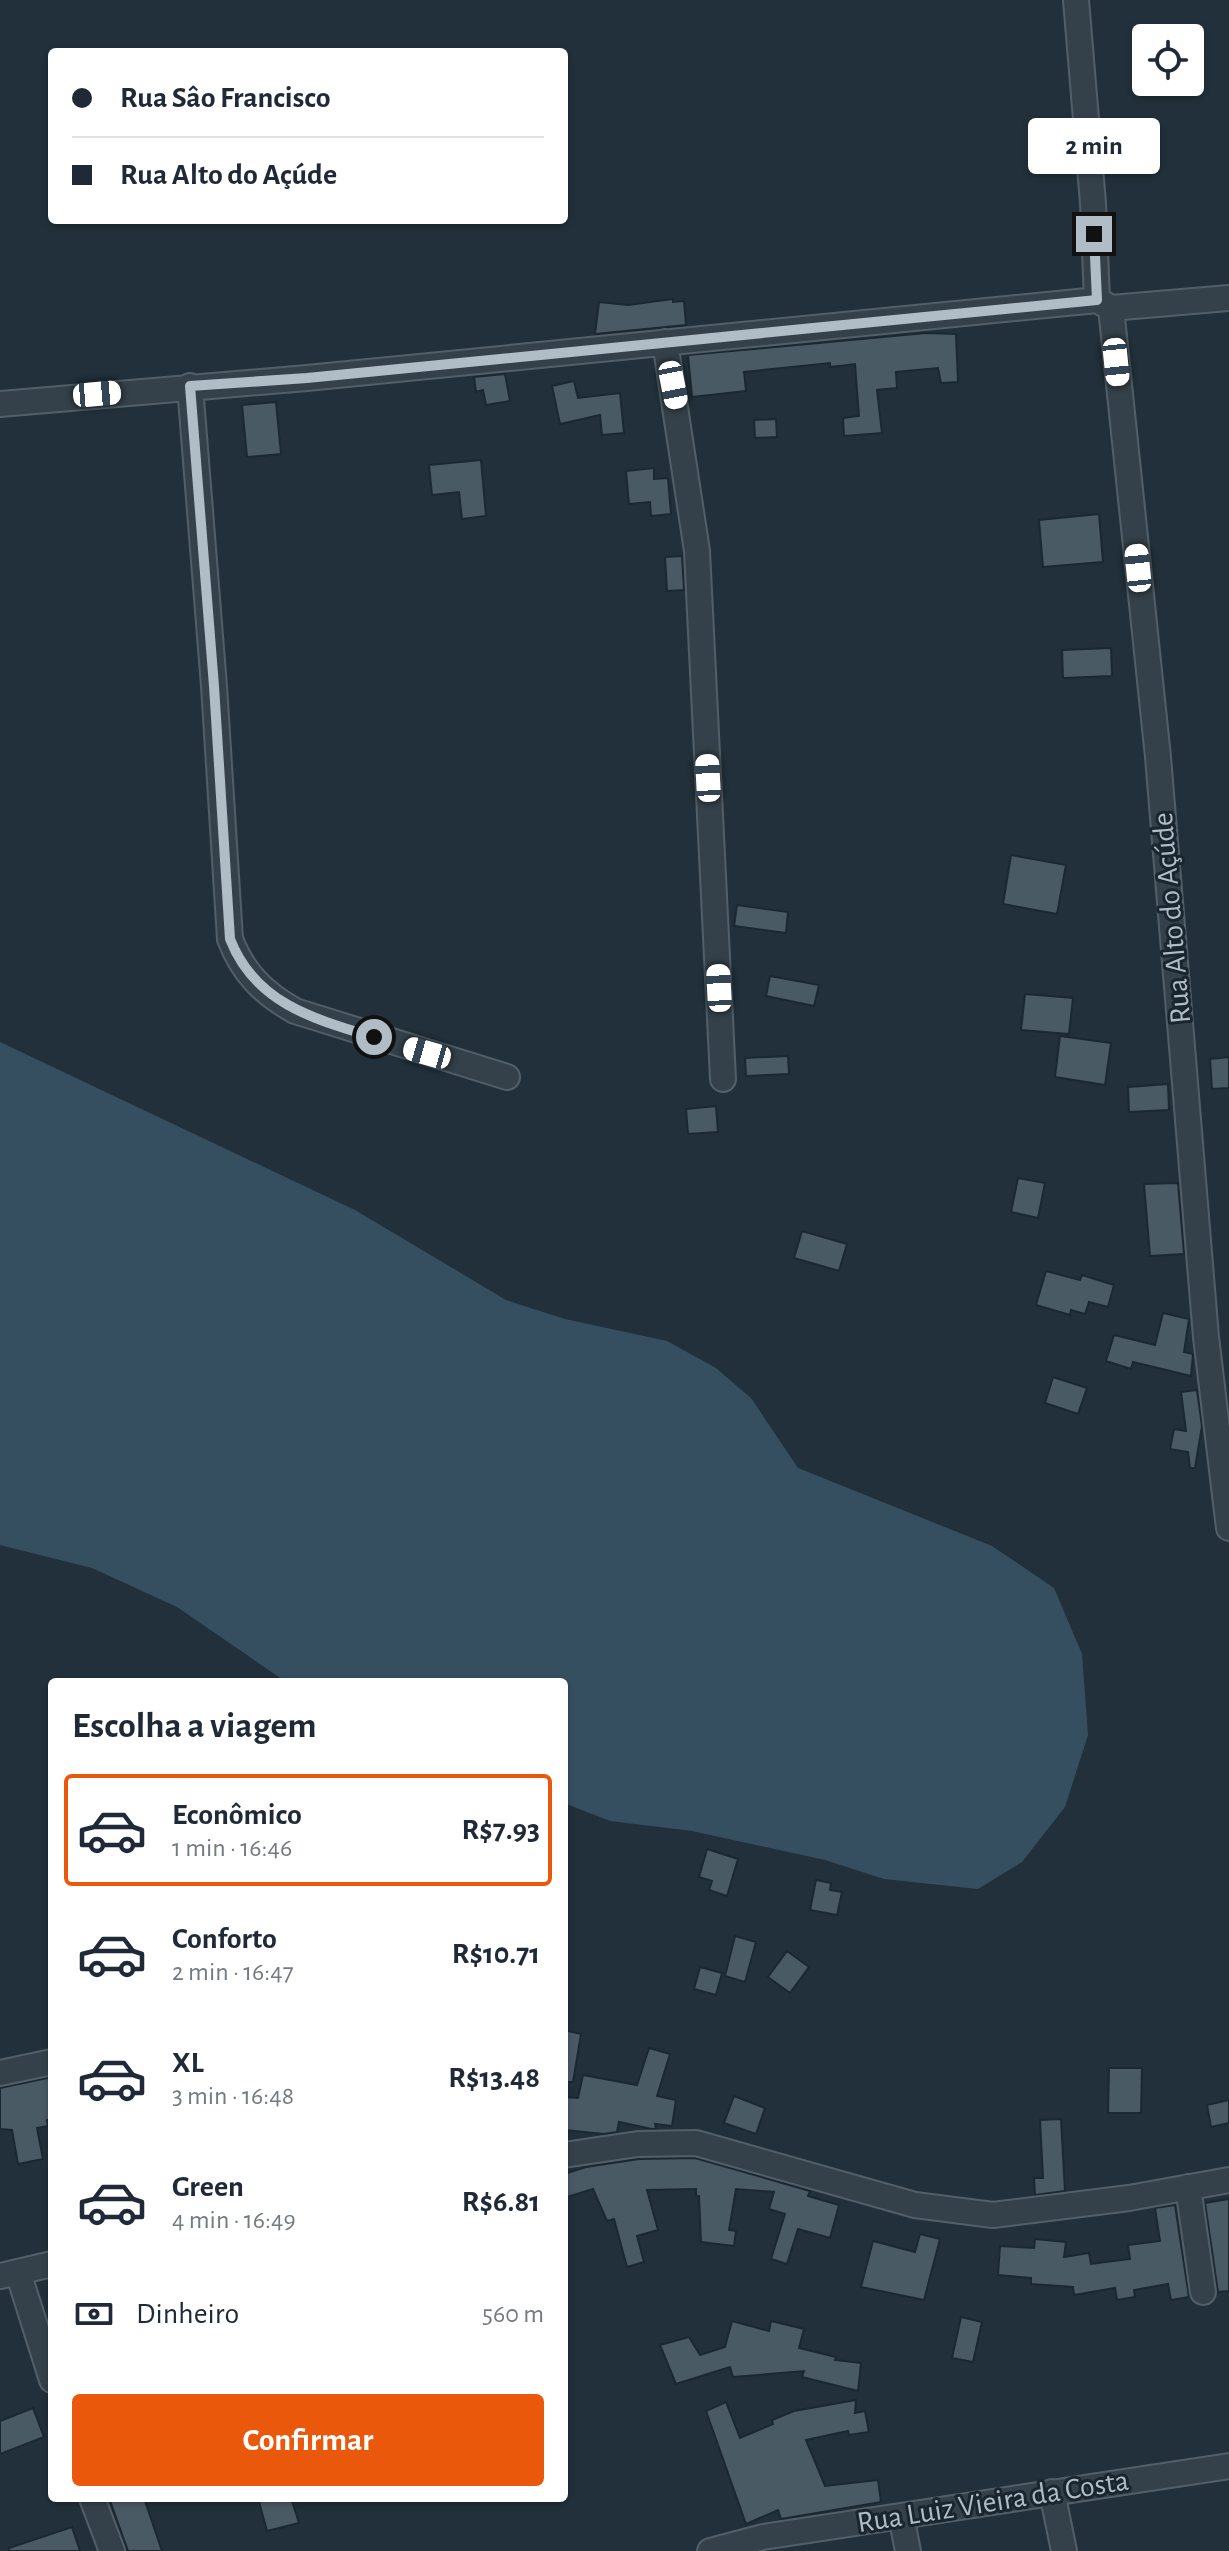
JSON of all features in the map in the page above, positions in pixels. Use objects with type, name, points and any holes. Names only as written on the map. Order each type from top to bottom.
[{"type":"street","name":"Rua Alto do Açúde","points":[[1076,0],[1104,304],[1158,757],[1206,1337],[1229,1528]]},
{"type":"street","points":[[0,404],[1104,304],[1229,298]]},
{"type":"street","points":[[665,342],[697,551],[723,1079]]},
{"type":"street","points":[[190,386],[230,939],[238,960],[271,997],[295,1011],[507,1077]]},
{"type":"street","points":[[0,2073],[48,2063]]},
{"type":"street","points":[[568,2154],[638,2144],[696,2143],[893,2200],[958,2213],[993,2215],[1037,2212],[1229,2180]]},
{"type":"street","points":[[1188,2187],[1203,2292]]},
{"type":"street","points":[[48,2265],[9,2274],[48,2370]]},
{"type":"street","name":"Rua Luiz Vieira da Costa","points":[[710,2551],[764,2544],[901,2516],[1229,2466]]},
{"type":"street","points":[[1052,2492],[1064,2551]]},
{"type":"street","points":[[94,2502],[112,2551]]},
{"type":"street","points":[[901,2516],[908,2551]]},
{"type":"water","points":[[0,1042],[355,1210],[506,1300],[565,1319],[667,1341],[716,1368],[751,1398],[798,1468],[992,1546],[1054,1588],[1082,1654],[1088,1735],[1065,1807],[1022,1862],[978,1889],[884,1879],[825,1860],[692,1831],[610,1821],[568,1805],[568,1678],[280,1678],[177,1607],[92,1568],[0,1545]]},
{"type":"building","points":[[673,299],[673,302],[684,301],[686,325],[595,334],[599,302],[628,305]]},
{"type":"building","points":[[926,333],[956,334],[958,382],[941,383],[938,368],[896,372],[897,388],[877,390],[882,433],[844,436],[843,418],[859,416],[855,364],[830,367],[830,363],[744,372],[746,391],[692,397],[688,355]]},
{"type":"building","points":[[505,374],[510,401],[486,405],[483,390],[476,392],[474,377]]},
{"type":"building","points":[[574,381],[578,398],[620,393],[624,433],[602,435],[600,415],[560,424],[552,386]]},
{"type":"building","points":[[276,402],[281,454],[247,457],[242,405]]},
{"type":"building","points":[[776,419],[777,437],[755,438],[754,420]]},
{"type":"building","points":[[481,460],[486,516],[462,519],[459,492],[432,495],[429,465]]},
{"type":"building","points":[[654,468],[654,479],[668,478],[671,514],[651,516],[650,502],[629,504],[626,471]]},
{"type":"building","points":[[1099,514],[1103,562],[1043,567],[1039,520]]},
{"type":"building","points":[[682,556],[684,590],[667,591],[665,557]]},
{"type":"building","points":[[1111,648],[1112,676],[1063,678],[1062,650]]},
{"type":"building","points":[[1011,855],[1066,865],[1057,914],[1003,904]]},
{"type":"building","points":[[737,905],[788,912],[786,933],[734,926]]},
{"type":"building","points":[[770,976],[819,985],[814,1006],[766,996]]},
{"type":"building","points":[[1025,994],[1073,998],[1069,1034],[1021,1030]]},
{"type":"building","points":[[1060,1036],[1111,1043],[1105,1085],[1055,1077]]},
{"type":"building","points":[[788,1056],[789,1074],[746,1076],[745,1058]]},
{"type":"building","points":[[1229,1057],[1229,1088],[1212,1089],[1210,1059]]},
{"type":"building","points":[[1168,1084],[1169,1110],[1129,1112],[1128,1087]]},
{"type":"building","points":[[716,1106],[718,1132],[688,1134],[686,1109]]},
{"type":"building","points":[[1018,1178],[1045,1183],[1038,1218],[1011,1212]]},
{"type":"building","points":[[1178,1183],[1184,1254],[1150,1256],[1144,1184]]},
{"type":"building","points":[[802,1231],[847,1244],[839,1271],[794,1258]]},
{"type":"building","points":[[1046,1271],[1080,1280],[1082,1275],[1114,1285],[1108,1307],[1089,1302],[1085,1314],[1071,1310],[1070,1315],[1036,1305]]},
{"type":"building","points":[[1163,1313],[1189,1319],[1184,1352],[1193,1354],[1191,1376],[1133,1362],[1131,1369],[1106,1361],[1114,1335],[1155,1345]]},
{"type":"building","points":[[1053,1377],[1087,1388],[1078,1414],[1045,1403]]},
{"type":"building","points":[[1197,1390],[1202,1426],[1195,1468],[1190,1468],[1188,1452],[1170,1449],[1174,1429],[1186,1431],[1181,1392]]},
{"type":"building","points":[[707,1849],[738,1859],[727,1896],[709,1890],[712,1881],[699,1877]]},
{"type":"building","points":[[816,1880],[831,1883],[830,1890],[842,1892],[837,1915],[810,1910]]},
{"type":"building","points":[[735,1936],[756,1942],[745,1982],[725,1976]]},
{"type":"building","points":[[787,1951],[809,1967],[790,1993],[768,1977]]},
{"type":"building","points":[[700,1967],[722,1973],[716,1995],[694,1989]]},
{"type":"building","points":[[568,2031],[581,2034],[573,2082],[568,2082]]},
{"type":"building","points":[[649,2048],[670,2054],[657,2096],[676,2100],[672,2126],[655,2124],[656,2129],[652,2129],[619,2122],[617,2132],[604,2134],[568,2130],[568,2097],[578,2098],[583,2075],[637,2085]]},
{"type":"building","points":[[1109,2068],[1142,2068],[1141,2113],[1108,2113]]},
{"type":"building","points":[[48,2078],[48,2126],[37,2128],[43,2159],[18,2164],[12,2130],[0,2129],[0,2088]]},
{"type":"building","points":[[734,2096],[765,2108],[756,2134],[724,2123]]},
{"type":"building","points":[[1229,2100],[1229,2123],[1211,2127],[1207,2105]]},
{"type":"building","points":[[1061,2119],[1065,2191],[1035,2195],[1034,2178],[1043,2178],[1040,2120]]},
{"type":"building","points":[[695,2158],[810,2191],[808,2196],[839,2205],[830,2238],[798,2229],[787,2264],[771,2259],[785,2214],[769,2209],[774,2192],[736,2189],[729,2230],[736,2231],[734,2246],[701,2242],[696,2189],[647,2190],[658,2230],[637,2236],[644,2262],[627,2267],[614,2219],[607,2221],[593,2189],[568,2197],[568,2173],[639,2159]]},
{"type":"building","points":[[1229,2199],[1229,2291],[1218,2292],[1205,2203]]},
{"type":"building","points":[[1175,2205],[1189,2297],[1171,2300],[1168,2284],[1134,2290],[1135,2297],[1117,2300],[1115,2288],[1074,2295],[1073,2287],[1031,2284],[1031,2278],[998,2275],[1000,2246],[1034,2248],[1035,2239],[1066,2242],[1064,2257],[1089,2253],[1091,2264],[1130,2259],[1128,2245],[1160,2241],[1155,2208]]},
{"type":"building","points":[[920,2234],[940,2239],[924,2300],[861,2287],[873,2241],[915,2252]]},
{"type":"building","points":[[961,2317],[982,2322],[973,2362],[952,2358]]},
{"type":"building","points":[[732,2321],[769,2331],[771,2321],[804,2329],[799,2348],[836,2357],[835,2360],[861,2363],[858,2391],[802,2377],[804,2371],[733,2377],[730,2367],[676,2384],[660,2345],[689,2337],[700,2355],[725,2347]]},
{"type":"building","points":[[856,2400],[855,2413],[865,2411],[869,2432],[849,2435],[848,2431],[806,2440],[825,2486],[878,2480],[881,2502],[781,2519],[778,2510],[746,2524],[706,2411],[726,2402],[740,2438],[794,2411]]},
{"type":"building","points":[[33,2408],[44,2437],[0,2454],[0,2421]]},
{"type":"building","points":[[110,2502],[145,2502],[162,2551],[128,2551]]},
{"type":"building","points":[[259,2502],[292,2502],[299,2523],[267,2531]]},
{"type":"building","points":[[72,2527],[80,2551],[9,2551],[9,2548]]},
{"type":"route","points":[[374,1037],[321,1022],[271,997],[238,960],[230,939],[190,386],[307,378],[1097,300],[1094,234]]}]
